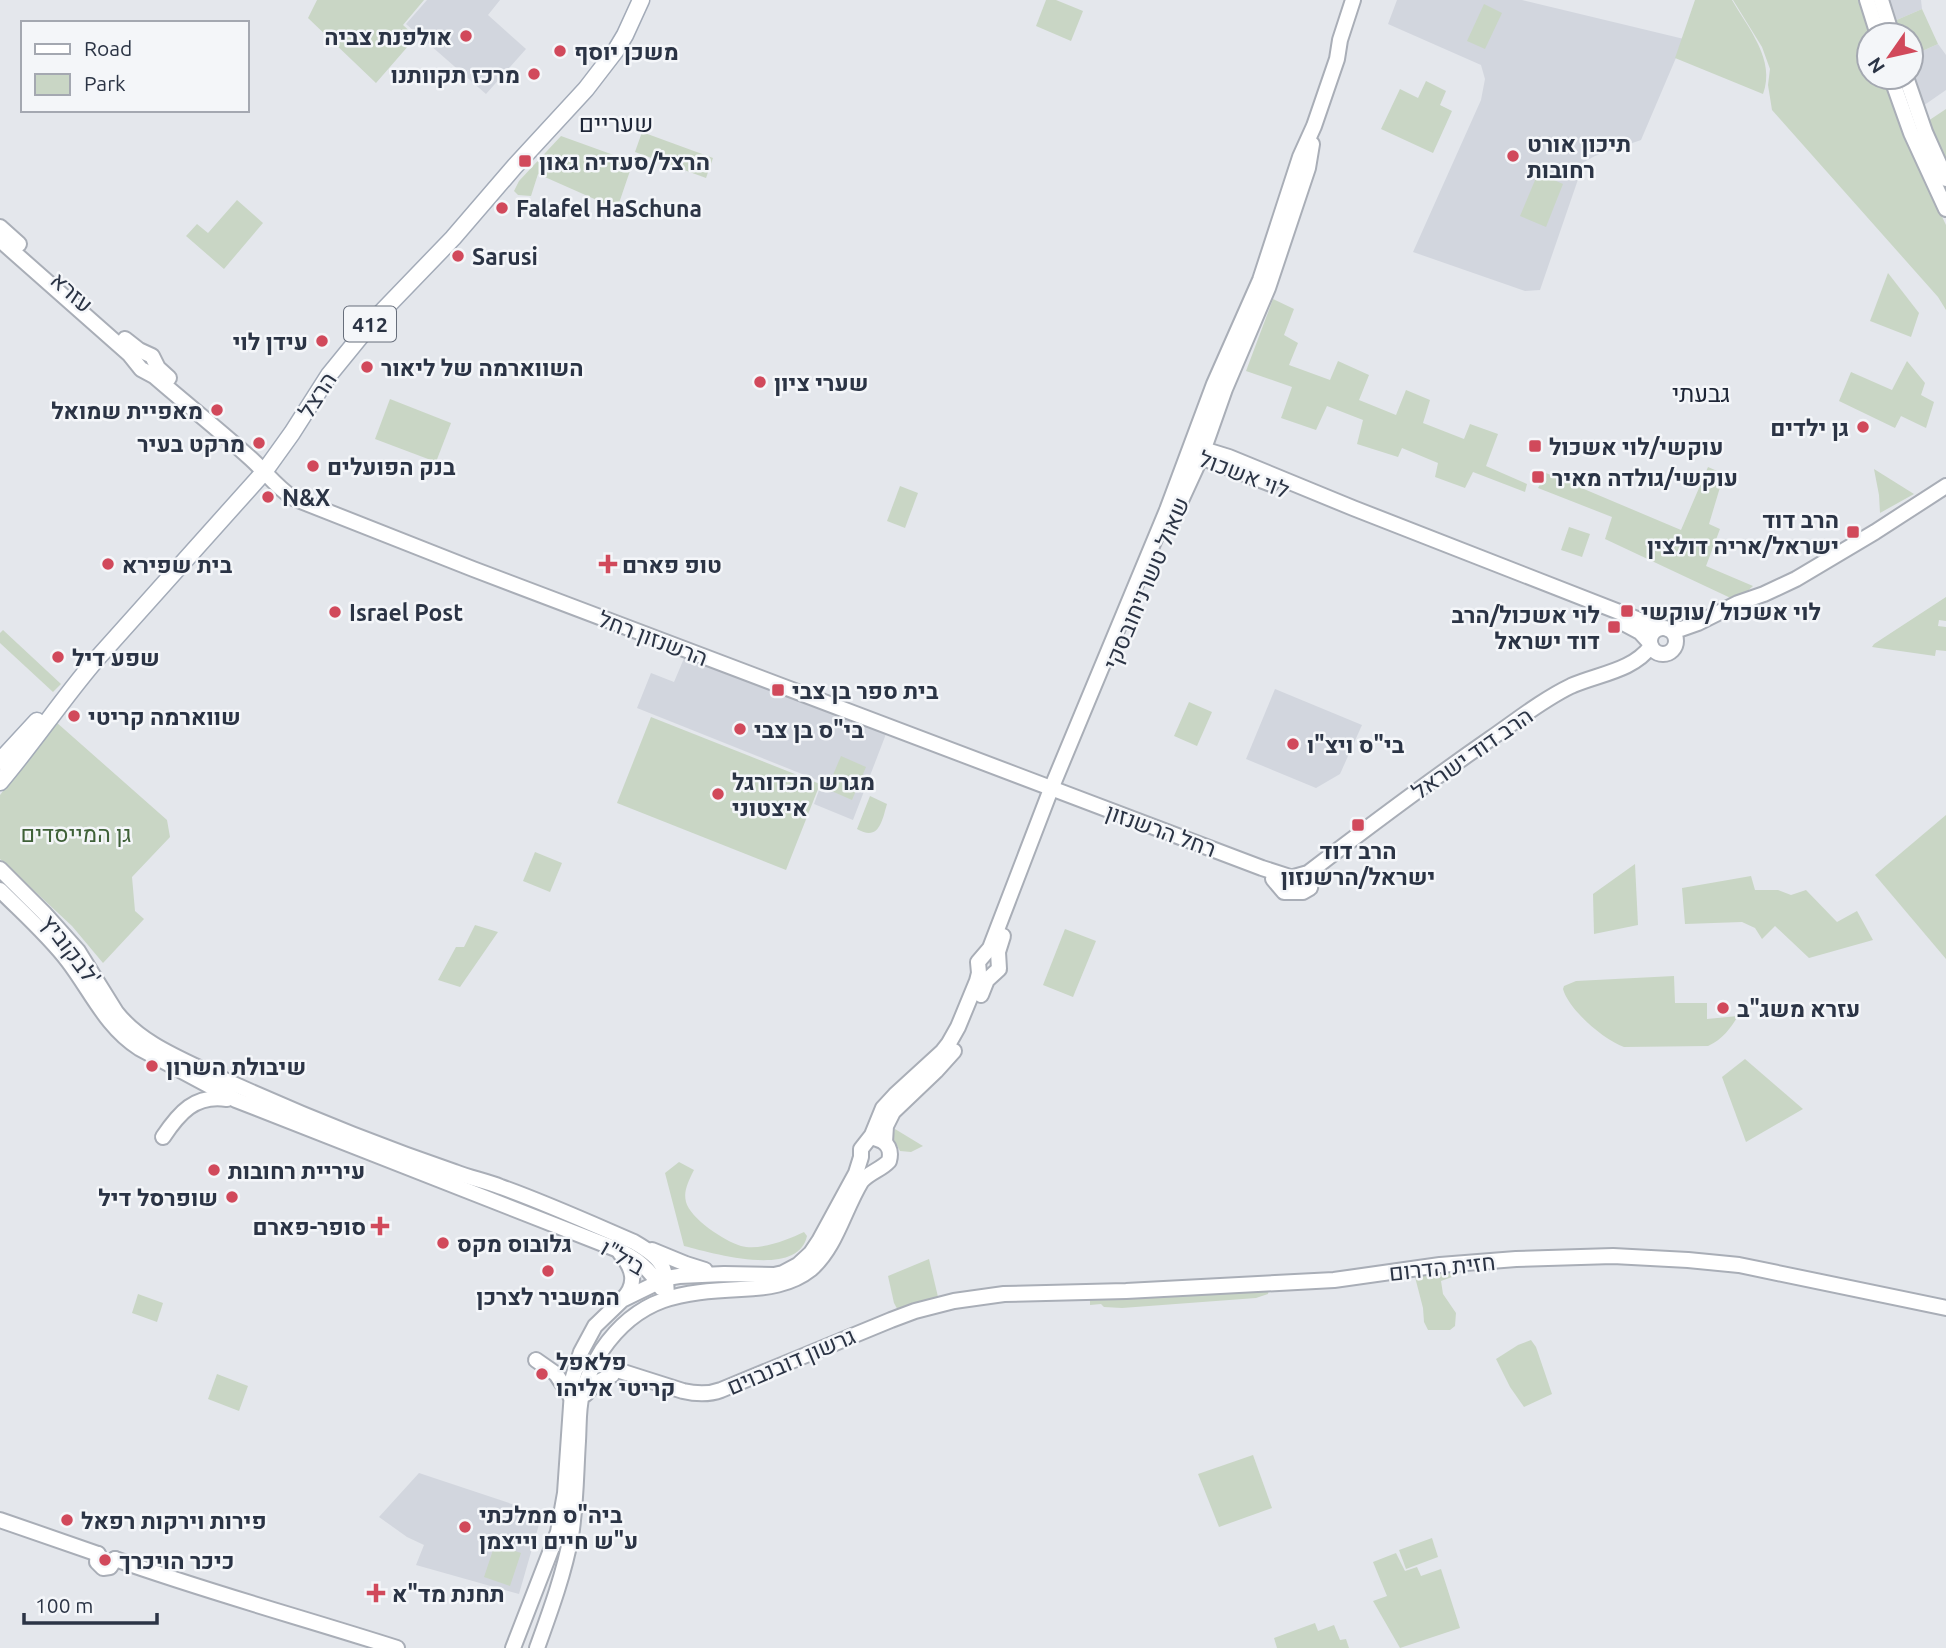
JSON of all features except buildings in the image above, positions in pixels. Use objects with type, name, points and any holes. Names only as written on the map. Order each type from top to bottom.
[{"type":"main road","name":"הרצל","points":[[0,782],[69,691],[264,472],[329,374],[354,343],[453,238],[595,78],[625,35],[642,0]]},
{"type":"main road","name":"הרצל","points":[[0,761],[54,702],[69,691]]},
{"type":"street","name":"שאול טשרניחובסקי","points":[[992,956],[999,947],[1055,791],[1134,610],[1197,452],[1214,384],[1260,280],[1300,157],[1337,60],[1340,40],[1353,0]]},
{"type":"street","name":"שאול טשרניחובסקי","points":[[1337,60],[1346,45],[1362,0]]},
{"type":"street","points":[[1867,0],[1874,21]]},
{"type":"street","points":[[1881,0],[1888,21]]},
{"type":"street","points":[[1896,91],[1916,146],[1946,209]]},
{"type":"street","points":[[1911,91],[1946,179]]},
{"type":"street","name":"שאול טשרניחובסקי","points":[[1197,452],[1209,434],[1284,242],[1308,168],[1314,126]]},
{"type":"street","name":"עזרא","points":[[0,227],[131,344],[147,363]]},
{"type":"street","name":"עזרא","points":[[0,240],[129,354],[162,372],[202,407],[226,436],[264,472]]},
{"type":"street","points":[[1209,434],[1219,449],[1229,457]]},
{"type":"street","name":"לוי אשכול","points":[[1197,452],[1229,457],[1664,629]]},
{"type":"street","name":"לוי אשכול","points":[[1197,452],[1633,628],[1643,634],[1651,645]]},
{"type":"street","name":"הרשנזון רחל","points":[[264,472],[283,491],[313,507],[1055,791]]},
{"type":"street","points":[[1698,623],[1667,654],[1659,653],[1651,645],[1653,632],[1681,629],[1698,623],[1796,579],[1946,486]]},
{"type":"street","points":[[1664,629],[1675,635],[1676,644]]},
{"type":"street","name":"הרב דוד ישראל","points":[[1298,877],[1550,698],[1571,686],[1632,664],[1642,657],[1651,645]]},
{"type":"street","name":"רחל הרשנזון","points":[[1055,791],[1262,868],[1298,877]]},
{"type":"street","points":[[1262,868],[1283,892],[1306,891],[1311,886],[1311,880],[1307,877],[1298,877]]},
{"type":"street","name":"לבקוביץ'","points":[[0,869],[78,951],[131,1036]]},
{"type":"street","name":"לבקוביץ'","points":[[0,890],[53,942],[85,984],[109,1023],[131,1036]]},
{"type":"street","points":[[622,1300],[662,1280],[678,1276],[783,1273],[798,1265],[811,1253],[856,1173],[861,1149],[869,1140],[879,1116],[888,1102],[942,1052],[954,1035],[977,981],[985,972],[999,969],[992,956],[979,958],[985,972],[987,980],[966,1032],[942,1065],[890,1116],[885,1130],[885,1142]]},
{"type":"street","name":"ביל\"ו","points":[[131,1036],[149,1054],[236,1100],[616,1249],[640,1262],[662,1280]]},
{"type":"street","name":"ביל\"ו","points":[[131,1036],[336,1128],[507,1189],[637,1244],[664,1267],[662,1280],[667,1298]]},
{"type":"street","points":[[163,1137],[179,1116],[201,1100],[213,1097],[236,1100]]},
{"type":"street","points":[[512,1646],[558,1532],[575,1403],[582,1395],[593,1367],[608,1342],[632,1318],[667,1298],[700,1291],[762,1288],[781,1284],[813,1267],[824,1254],[858,1188],[868,1174],[886,1164],[890,1157],[890,1149],[885,1142],[869,1140]]},
{"type":"street","points":[[861,1157],[869,1167],[878,1168]]},
{"type":"street","points":[[637,1244],[685,1264],[724,1274]]},
{"type":"street","points":[[537,1648],[570,1539],[574,1513],[576,1367],[595,1326],[632,1287],[631,1268],[616,1249]]},
{"type":"street","name":"חזית הדרום","points":[[935,1306],[1004,1294],[1126,1291],[1334,1280],[1440,1265],[1613,1256],[1688,1259],[1773,1271],[1946,1308]]},
{"type":"street","name":"גרשון דובנבוים","points":[[576,1367],[617,1372],[694,1394],[713,1393],[891,1320],[935,1306]]},
{"type":"street","points":[[575,1403],[590,1388],[617,1372],[611,1360],[608,1342]]},
{"type":"street","points":[[536,1360],[556,1374],[575,1403]]},
{"type":"street","points":[[0,1520],[97,1554],[97,1562],[103,1568],[110,1567],[115,1559],[208,1591],[313,1620],[397,1648]]},
{"type":"shaded area","name":"אולפנת צביה","points":[[427,0],[500,0],[488,15],[526,49],[486,94],[406,24]]},
{"type":"shaded area","points":[[1397,0],[1522,0],[1684,39],[1641,140],[1584,162],[1540,290],[1525,291],[1413,252],[1481,100],[1485,79],[1481,65],[1388,24]]},
{"type":"shaded area","points":[[1885,0],[1921,0],[1922,9],[1892,21]]},
{"type":"shaded area","points":[[1938,44],[1946,55],[1946,90],[1920,108],[1915,91],[1925,91],[1925,50]]},
{"type":"shaded area","points":[[685,656],[886,734],[853,820],[814,804],[822,782],[637,708],[651,673],[674,682]]},
{"type":"shaded area","points":[[1275,689],[1362,725],[1340,774],[1316,788],[1246,759]]},
{"type":"shaded area","name":"ביה\"ס ממלכתי ע\"ש חיים וייצמן","points":[[419,1473],[542,1514],[519,1594],[416,1565],[424,1545],[407,1537],[379,1517]]},
{"type":"green space","points":[[317,0],[424,0],[403,25],[416,37],[376,83],[308,18]]},
{"type":"green space","points":[[1046,0],[1056,0],[1083,11],[1071,41],[1036,26]]},
{"type":"green space","points":[[1695,0],[1732,0],[1763,57],[1766,81],[1763,94],[1675,58]]},
{"type":"green space","points":[[1733,0],[1858,0],[1865,21],[1855,21],[1855,91],[1889,91],[1910,151],[1946,225],[1946,310],[1938,297],[1772,110],[1768,85],[1770,69],[1762,47]]},
{"type":"green space","points":[[1484,4],[1502,13],[1485,49],[1467,41]]},
{"type":"green space","points":[[1922,9],[1938,44],[1925,50],[1925,21],[1894,21]]},
{"type":"green space","points":[[1426,81],[1446,91],[1440,105],[1452,111],[1433,153],[1381,129],[1400,89],[1418,98]]},
{"type":"green space","points":[[1946,109],[1946,157],[1945,157],[1928,121]]},
{"type":"green space","points":[[642,132],[713,158],[706,178],[635,152]]},
{"type":"green space","points":[[561,136],[633,162],[617,209],[538,174],[531,196],[518,195],[514,191],[519,181]]},
{"type":"green space","points":[[1538,173],[1563,184],[1546,227],[1520,216]]},
{"type":"green space","points":[[237,200],[263,223],[224,269],[186,236],[197,224],[208,233]]},
{"type":"green space","points":[[1888,273],[1919,313],[1911,337],[1870,321]]},
{"type":"green space","points":[[1273,299],[1294,309],[1284,335],[1298,343],[1289,365],[1330,380],[1338,361],[1369,375],[1359,400],[1396,415],[1406,390],[1430,400],[1423,423],[1464,439],[1470,424],[1498,434],[1486,466],[1527,484],[1525,492],[1473,472],[1465,488],[1435,477],[1438,463],[1402,448],[1398,457],[1357,444],[1363,420],[1327,406],[1316,430],[1281,418],[1292,387],[1246,371]]},
{"type":"green space","points":[[1907,361],[1925,383],[1921,395],[1934,402],[1926,428],[1901,416],[1895,428],[1839,401],[1851,372],[1892,390]]},
{"type":"green space","points":[[390,399],[451,423],[436,462],[375,439]]},
{"type":"green space","points":[[1708,467],[1724,474],[1709,524],[1720,529],[1706,566],[1753,586],[1737,601],[1605,539],[1612,517],[1538,488],[1546,473],[1681,530]]},
{"type":"green space","points":[[1874,469],[1914,494],[1880,513]]},
{"type":"green space","points":[[900,486],[918,493],[905,528],[887,521]]},
{"type":"green space","points":[[1569,527],[1590,534],[1582,557],[1561,550]]},
{"type":"green space","points":[[1946,597],[1946,621],[1939,620],[1938,626],[1946,627],[1946,651],[1936,650],[1935,656],[1872,647],[1874,644]]},
{"type":"green space","points":[[3,630],[61,684],[53,692],[0,643],[0,633]]},
{"type":"green space","points":[[1189,702],[1212,712],[1197,746],[1174,736]]},
{"type":"green space","name":"מגרש הכדורגל איצטוני","points":[[651,717],[820,784],[786,870],[617,803]]},
{"type":"green space","name":"גן המייסדים","points":[[56,722],[167,820],[170,837],[132,877],[135,911],[144,919],[103,963],[72,926],[0,859],[0,795]]},
{"type":"green space","points":[[841,756],[866,767],[852,800],[827,789]]},
{"type":"green space","points":[[870,796],[887,804],[878,828],[870,833],[857,829]]},
{"type":"green space","points":[[1946,815],[1946,959],[1875,875]]},
{"type":"green space","points":[[535,852],[562,863],[550,892],[523,881]]},
{"type":"green space","points":[[1635,864],[1638,925],[1594,934],[1593,894]]},
{"type":"green space","points":[[1751,876],[1755,890],[1778,890],[1791,895],[1806,890],[1837,922],[1857,911],[1873,940],[1809,958],[1775,926],[1762,939],[1755,928],[1742,922],[1685,924],[1682,888]]},
{"type":"green space","points":[[475,925],[498,932],[460,987],[438,980],[456,947],[464,947]]},
{"type":"green space","points":[[1065,929],[1096,941],[1073,997],[1043,985]]},
{"type":"green space","points":[[1674,976],[1675,1003],[1707,1003],[1707,1019],[1738,1016],[1726,1033],[1708,1046],[1624,1047],[1588,1023],[1572,1006],[1563,989],[1576,981]]},
{"type":"green space","points":[[1745,1059],[1803,1109],[1746,1142],[1722,1077]]},
{"type":"green space","points":[[895,1129],[923,1146],[911,1152],[900,1151],[893,1138]]},
{"type":"green space","points":[[679,1162],[694,1170],[686,1190],[685,1198],[689,1208],[717,1234],[741,1246],[756,1247],[773,1244],[804,1232],[807,1236],[800,1249],[788,1257],[753,1260],[684,1246],[665,1173]]},
{"type":"green space","points":[[929,1259],[939,1301],[900,1314],[894,1303],[888,1276]]},
{"type":"green space","points":[[1450,1271],[1452,1277],[1441,1281],[1443,1294],[1456,1313],[1455,1326],[1450,1330],[1428,1330],[1415,1277]]},
{"type":"green space","points":[[1269,1288],[1268,1294],[1256,1298],[1122,1308],[1090,1305],[1090,1297]]},
{"type":"green space","points":[[138,1294],[163,1303],[157,1322],[132,1313]]},
{"type":"green space","points":[[1531,1340],[1536,1347],[1552,1394],[1524,1407],[1496,1359]]},
{"type":"green space","points":[[217,1374],[248,1386],[239,1411],[208,1399]]},
{"type":"green space","points":[[1253,1455],[1272,1508],[1219,1527],[1198,1474]]},
{"type":"green space","points":[[1432,1538],[1438,1557],[1406,1569],[1399,1550]]},
{"type":"green space","points":[[495,1544],[521,1553],[510,1586],[484,1577]]},
{"type":"green space","points":[[1396,1553],[1405,1571],[1417,1567],[1421,1576],[1441,1569],[1460,1628],[1400,1648],[1373,1601],[1387,1596],[1373,1562]]},
{"type":"green space","points":[[1315,1623],[1318,1631],[1334,1625],[1340,1640],[1346,1639],[1349,1648],[1277,1648],[1274,1638]]},
{"type":"place","name":"אולפנת צביה","points":[[466,36]]},
{"type":"place","name":"משכן יוסף","points":[[560,51]]},
{"type":"place","name":"מרכז תקוותנו","points":[[534,74]]},
{"type":"place","name":"תיכון אורט רחובות","points":[[1513,156]]},
{"type":"place","name":"הרצל/סעדיה גאון","points":[[525,161]]},
{"type":"place","name":"Falafel HaSchuna","points":[[502,208]]},
{"type":"place","name":"Sarusi","points":[[458,256]]},
{"type":"place","name":"עידן לוי","points":[[322,341]]},
{"type":"place","name":"השווארמה של ליאור","points":[[367,367]]},
{"type":"place","name":"שערי ציון","points":[[760,382]]},
{"type":"place","name":"מאפיית שמואל","points":[[217,410]]},
{"type":"place","name":"גן ילדים","points":[[1863,427]]},
{"type":"place","name":"מרקט בעיר","points":[[259,443]]},
{"type":"place","name":"עוקשי/לוי אשכול","points":[[1535,446]]},
{"type":"place","name":"בנק הפועלים","points":[[313,466]]},
{"type":"place","name":"עוקשי/גולדה מאיר","points":[[1538,477]]},
{"type":"place","name":"N&X","points":[[268,497]]},
{"type":"place","name":"הרב דוד ישראל/אריה דולצין","points":[[1853,532]]},
{"type":"place","name":"בית שפירא","points":[[108,564]]},
{"type":"place","name":"טופ פארם","points":[[608,564]]},
{"type":"place","name":"לוי אשכול /עוקשי","points":[[1627,611]]},
{"type":"place","name":"Israel Post","points":[[335,612]]},
{"type":"place","name":"לוי אשכול/הרב דוד ישראל","points":[[1614,627]]},
{"type":"place","name":"שפע דיל","points":[[58,657]]},
{"type":"place","name":"בית ספר בן צבי","points":[[778,690]]},
{"type":"place","name":"שווארמה קריטי","points":[[74,716]]},
{"type":"place","name":"בי\"ס בן צבי","points":[[740,729]]},
{"type":"place","name":"בי\"ס ויצ\"ו","points":[[1293,744]]},
{"type":"place","name":"מגרש הכדורגל איצטוני","points":[[718,794]]},
{"type":"place","name":"הרב דוד ישראל/הרשנזון","points":[[1358,825]]},
{"type":"place","name":"עזרא משג\"ב","points":[[1723,1008]]},
{"type":"place","name":"שיבולת השרון","points":[[152,1066]]},
{"type":"place","name":"עיריית רחובות","points":[[214,1170]]},
{"type":"place","name":"שופרסל דיל","points":[[232,1197]]},
{"type":"place","name":"סופר-פארם","points":[[380,1226]]},
{"type":"place","name":"גלובוס מקס","points":[[443,1243]]},
{"type":"place","name":"המשביר לצרכן","points":[[548,1271]]},
{"type":"place","name":"פלאפל קריטי אליהו","points":[[542,1374]]},
{"type":"place","name":"פירות וירקות רפאל","points":[[67,1520]]},
{"type":"place","name":"ביה\"ס ממלכתי ע\"ש חיים וייצמן","points":[[465,1527]]},
{"type":"place","name":"כיכר הויכרך","points":[[105,1560]]},
{"type":"place","name":"תחנת מד\"א","points":[[376,1593]]},
{"type":"district","name":"שעריים","points":[[616,123]]},
{"type":"district","name":"גבעתי","points":[[1701,393]]}]
